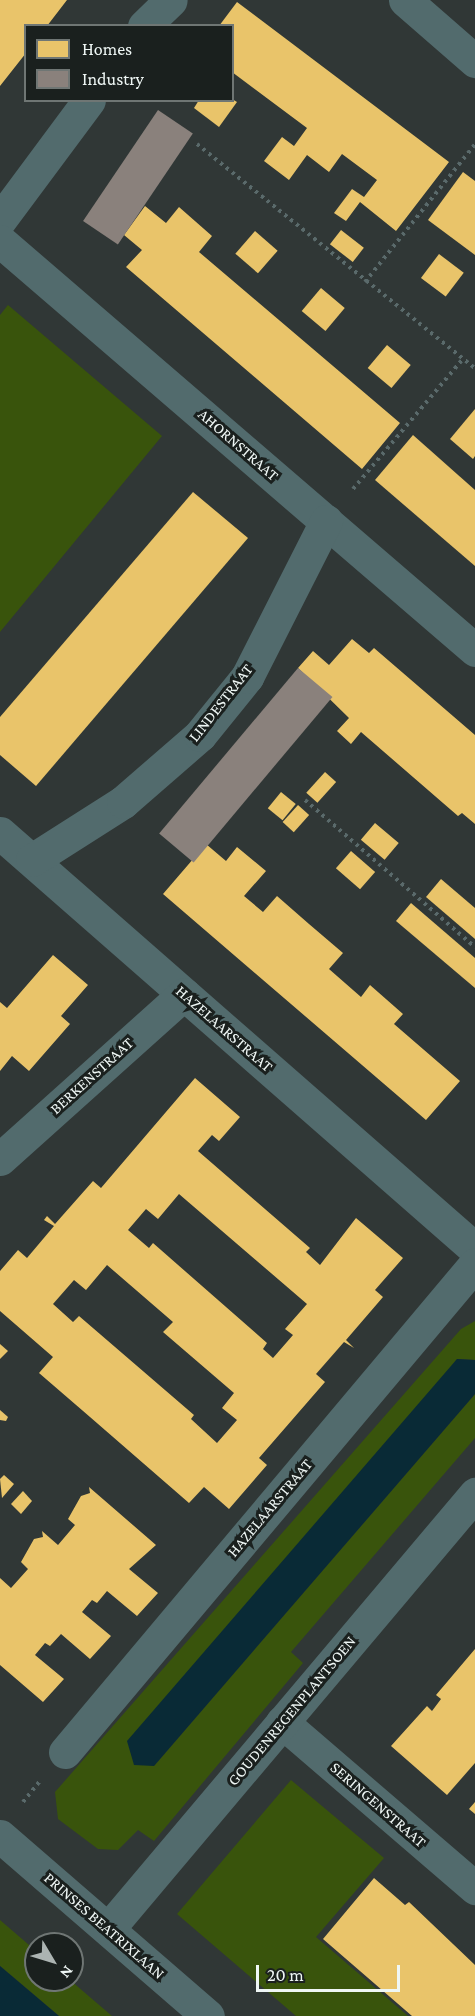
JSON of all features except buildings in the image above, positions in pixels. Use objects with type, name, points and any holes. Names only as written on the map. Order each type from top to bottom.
[{"type":"street","points":[[146,24],[171,0]]},
{"type":"street","points":[[405,0],[475,61]]},
{"type":"street","points":[[0,220],[88,102]]},
{"type":"street","name":"AHORNSTRAAT","points":[[0,241],[475,650]]},
{"type":"street","name":"LINDESTRAAT","points":[[32,860],[123,802],[200,735],[247,677],[326,520]]},
{"type":"street","name":"HAZELAARSTRAAT","points":[[0,833],[184,994],[470,1234]]},
{"type":"street","name":"BERKENSTRAAT","points":[[0,1159],[184,994]]},
{"type":"street","name":"HAZELAARSTRAAT","points":[[65,1752],[475,1264]]},
{"type":"street","name":"GOUDENREGENPLANTSOEN","points":[[109,1928],[475,1494]]},
{"type":"street","name":"SERINGENSTRAAT","points":[[282,1722],[475,1888]]},
{"type":"street","name":"PRINSES BEATRIXLAAN","points":[[7,1824],[109,1928],[208,2016]]},
{"type":"path","points":[[197,144],[365,282],[475,368]]},
{"type":"path","points":[[365,282],[475,144]]},
{"type":"path","points":[[326,520],[464,359]]},
{"type":"path","points":[[304,800],[475,947]]},
{"type":"path","points":[[7,1824],[65,1752]]},
{"type":"green space","points":[[8,305],[162,436],[0,632],[0,315]]},
{"type":"green space","points":[[475,1321],[475,1360],[457,1359],[154,1766],[475,1394],[475,1438],[291,1652],[303,1663],[154,1841],[138,1830],[118,1850],[98,1849],[58,1819],[55,1792],[461,1329]]},
{"type":"green space","points":[[291,1780],[384,1858],[316,1937],[408,2016],[296,2016],[177,1914]]},
{"type":"green space","points":[[0,1920],[24,1941],[24,1986],[0,1966]]},
{"type":"green space","points":[[31,1992],[84,1992],[112,2016],[59,2016]]},
{"type":"water","points":[[457,1359],[475,1360],[475,1394],[154,1766],[134,1765],[127,1741]]},
{"type":"water","points":[[0,1966],[24,1986],[24,1992],[31,1992],[59,2016],[0,2016]]}]
